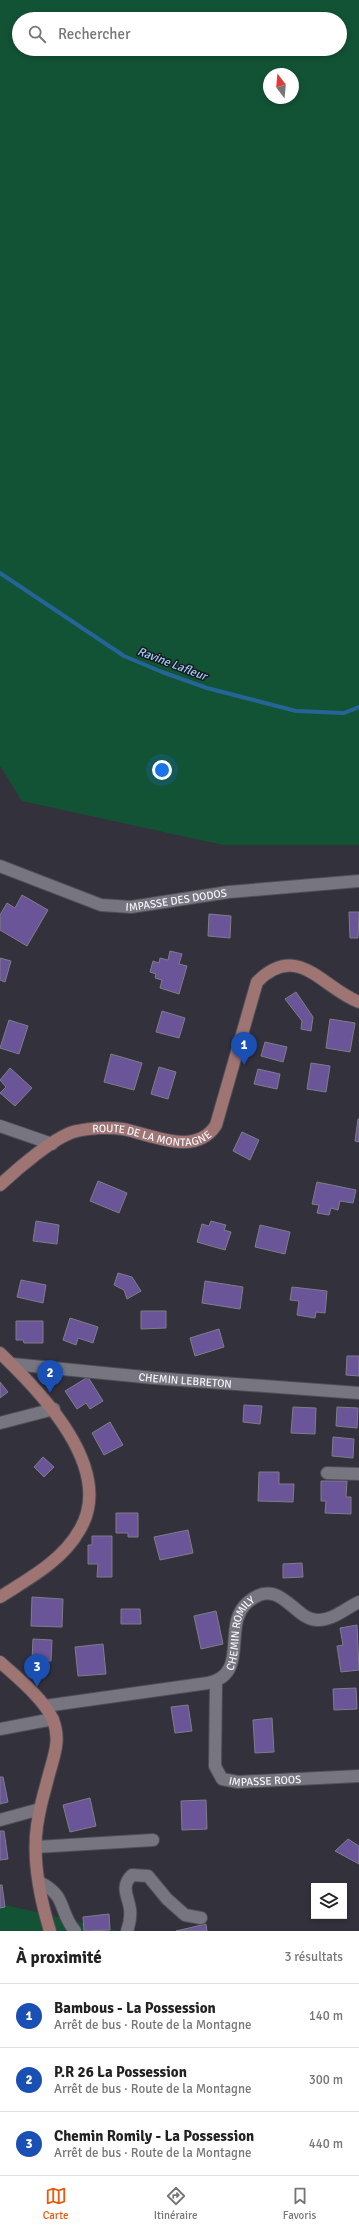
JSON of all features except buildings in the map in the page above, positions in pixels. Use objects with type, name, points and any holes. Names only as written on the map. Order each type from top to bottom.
[{"type":"main road","name":"ROUTE DE LA MONTAGNE","points":[[0,1185],[52,1144],[62,1137],[77,1131],[92,1129],[121,1129],[184,1143],[202,1139],[211,1133],[216,1125],[257,982],[272,970],[291,966],[302,966],[314,972],[349,998],[359,1002]]},
{"type":"main road","points":[[0,1353],[54,1408],[70,1437],[88,1478],[90,1496],[86,1517],[79,1532],[55,1558],[38,1573],[0,1596]]},
{"type":"main road","points":[[0,1662],[45,1706],[53,1719],[58,1736],[56,1754],[40,1809],[36,1847],[41,1903],[50,1931]]},
{"type":"street","name":"IMPASSE DES DODOS","points":[[0,866],[101,905],[131,907],[229,892],[359,881]]},
{"type":"street","points":[[0,1126],[52,1144]]},
{"type":"street","name":"CHEMIN LEBRETON","points":[[12,1364],[154,1378],[359,1393]]},
{"type":"street","points":[[0,1423],[54,1408]]},
{"type":"street","points":[[327,1473],[359,1474]]},
{"type":"street","name":"CHEMIN ROMILY","points":[[45,1706],[216,1681],[229,1672],[236,1619],[246,1603],[255,1596],[274,1595],[285,1599],[310,1620],[328,1619],[359,1602]]},
{"type":"street","name":"IMPASSE ROOS","points":[[216,1681],[215,1766],[222,1779],[238,1782],[359,1776]]},
{"type":"street","points":[[0,1729],[53,1719]]},
{"type":"street","points":[[0,1820],[40,1809]]},
{"type":"street","points":[[36,1847],[153,1840]]},
{"type":"street","points":[[127,1931],[130,1921],[130,1908],[124,1887],[127,1880],[132,1875],[148,1876],[167,1899],[185,1915],[201,1918]]},
{"type":"street","points":[[39,1882],[50,1887],[61,1900],[70,1926],[74,1931]]},
{"type":"green space","points":[[0,0],[359,0],[359,845],[223,845],[22,801],[0,766]]},
{"type":"green space","points":[[0,1904],[10,1906],[118,1931],[0,1931]]},
{"type":"waterway","name":"Ravine Lafleur","points":[[0,573],[124,656],[162,672],[207,688],[296,711],[344,713],[359,707]]},
{"type":"place","name":"Bambous - La Possession","points":[[244,1065]]},
{"type":"place","name":"P.R 26 La Possession","points":[[50,1393]]},
{"type":"place","name":"Chemin Romily - La Possession","points":[[37,1687]]}]
